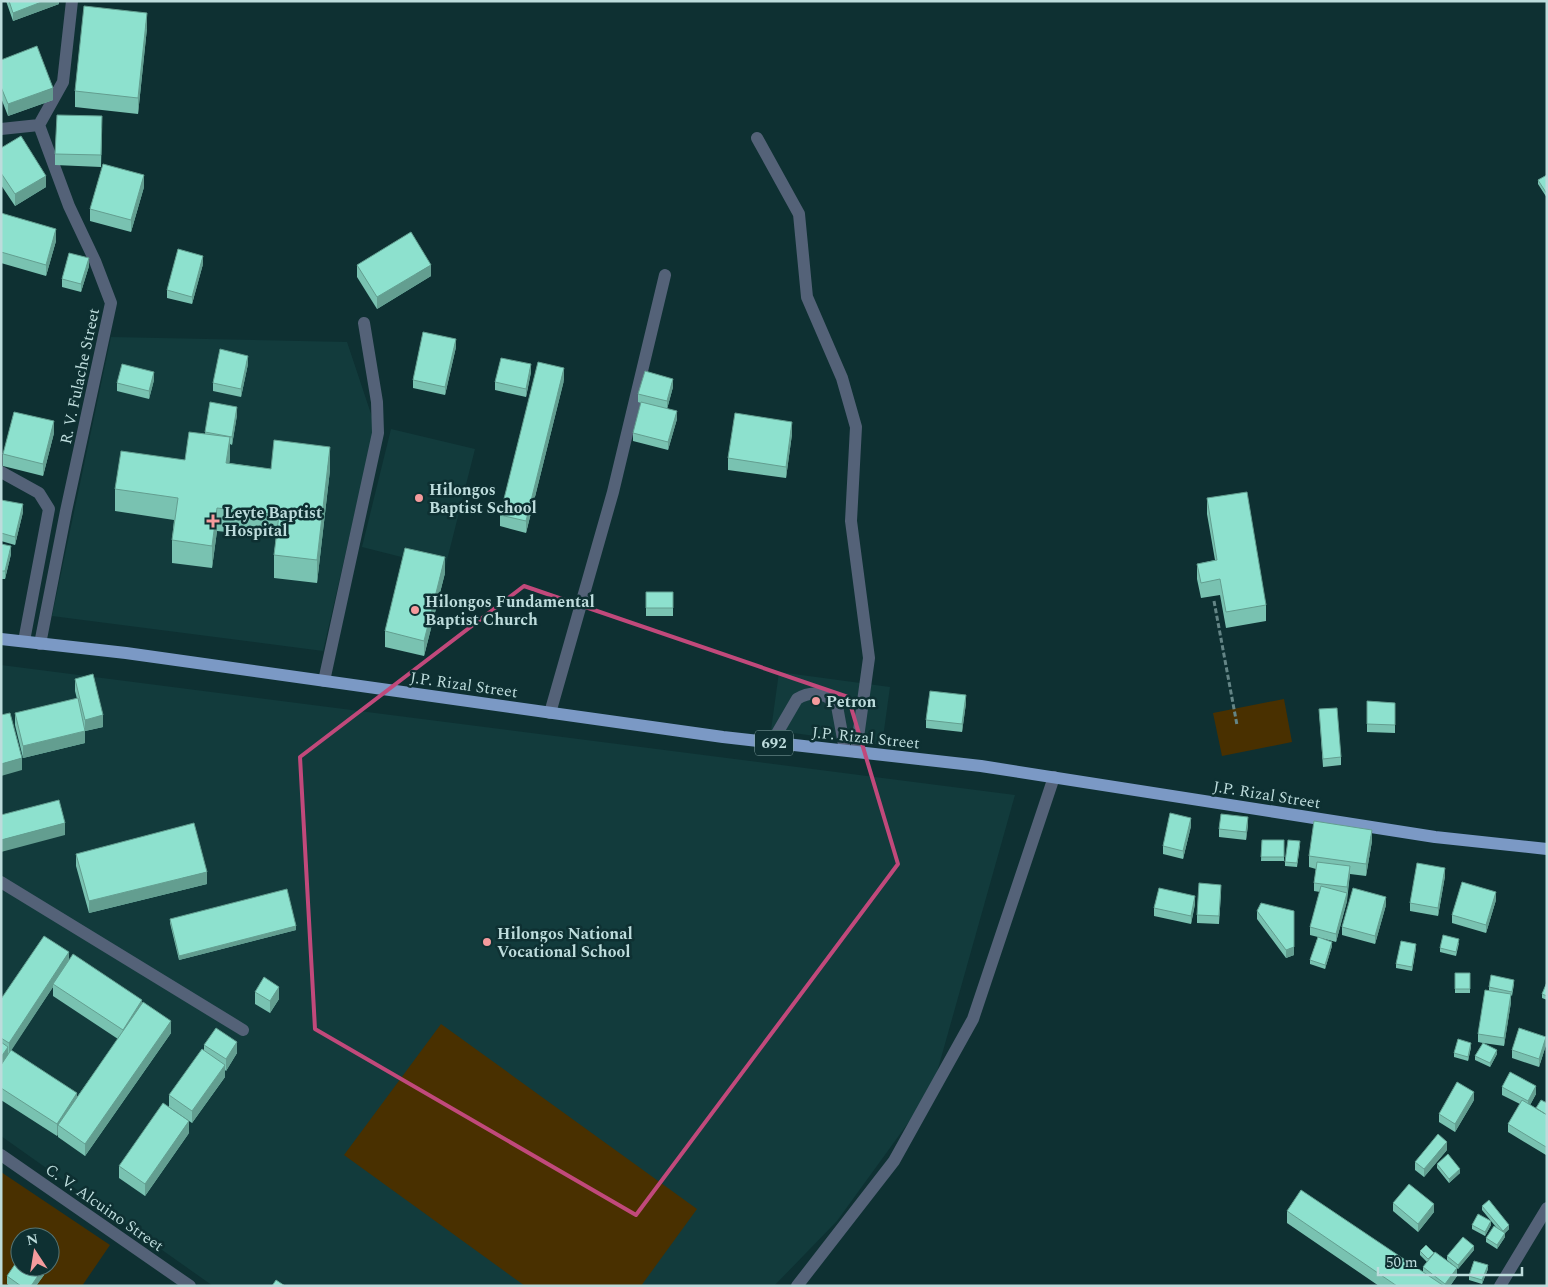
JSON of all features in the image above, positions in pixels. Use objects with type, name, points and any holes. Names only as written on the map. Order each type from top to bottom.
[{"type":"main road","name":"J.P. Rizal Street","points":[[1,639],[110,651],[550,713],[772,742],[981,766],[1435,837],[1547,849]]},
{"type":"street","points":[[1,129],[40,125],[62,82],[72,1]]},
{"type":"street","name":"R. V. Fulache Street","points":[[40,125],[69,206],[95,261],[111,303],[66,511],[40,644]]},
{"type":"street","points":[[757,138],[798,214],[807,297],[842,378],[856,428],[851,521],[869,658],[850,751]]},
{"type":"street","points":[[550,713],[613,492],[665,275]]},
{"type":"street","points":[[324,681],[378,433],[377,402],[364,323]]},
{"type":"street","points":[[1,472],[39,493],[49,509],[24,641]]},
{"type":"street","points":[[772,742],[797,699],[804,695],[819,693],[832,700],[837,706],[850,751]]},
{"type":"street","points":[[797,1286],[894,1161],[973,1019],[1054,777]]},
{"type":"street","points":[[1,882],[243,1030]]},
{"type":"street","name":"C. V. Alcuino Street","points":[[1,1155],[190,1286]]},
{"type":"street","points":[[1500,1286],[1547,1208]]},
{"type":"path","points":[[1214,601],[1237,725]]},
{"type":"highlighted area","points":[[524,586],[848,697],[898,864],[636,1215],[315,1029],[300,757]]},
{"type":"shaded area","name":"Leyte Baptist Hospital","points":[[111,337],[347,342],[375,426],[323,651],[52,616]]},
{"type":"shaded area","name":"Hilongos Baptist School","points":[[391,429],[475,449],[445,568],[362,547]]},
{"type":"shaded area","name":"Hilongos National Vocational School","points":[[1,665],[1015,795],[932,1090],[837,1221],[774,1286],[213,1286],[1,1136]]},
{"type":"shaded area","points":[[779,672],[890,687],[882,745],[771,730]]},
{"type":"shaded area","points":[[1284,699],[1292,742],[1222,756],[1213,713]]},
{"type":"shaded area","points":[[441,1024],[697,1209],[641,1286],[525,1286],[344,1155]]},
{"type":"shaded area","points":[[1,1172],[110,1245],[82,1286],[1,1286]]},
{"type":"building","points":[[9,1],[44,1],[13,13]]},
{"type":"building","points":[[84,6],[147,13],[138,98],[75,91]]},
{"type":"building","points":[[37,46],[53,88],[8,104],[1,87],[1,60]]},
{"type":"building","points":[[57,115],[102,116],[101,155],[55,154]]},
{"type":"building","points":[[21,136],[46,176],[15,194],[1,173],[1,148]]},
{"type":"building","points":[[103,164],[144,175],[131,220],[90,209]]},
{"type":"building","points":[[1547,175],[1547,194],[1538,180]]},
{"type":"building","points":[[1,213],[56,229],[46,265],[1,252]]},
{"type":"building","points":[[411,232],[431,265],[377,297],[357,265]]},
{"type":"building","points":[[178,249],[203,256],[192,297],[167,290]]},
{"type":"building","points":[[69,253],[89,258],[81,284],[62,279]]},
{"type":"building","points":[[423,332],[456,339],[445,387],[413,380]]},
{"type":"building","points":[[220,349],[248,356],[241,389],[213,383]]},
{"type":"building","points":[[501,358],[531,364],[526,389],[495,382]]},
{"type":"building","points":[[538,362],[564,368],[526,521],[500,515]]},
{"type":"building","points":[[122,364],[154,372],[149,391],[117,383]]},
{"type":"building","points":[[645,371],[673,379],[667,401],[638,394]]},
{"type":"building","points":[[210,402],[237,407],[232,437],[205,432]]},
{"type":"building","points":[[641,402],[677,411],[668,442],[633,433]]},
{"type":"building","points":[[14,412],[54,421],[43,464],[3,454]]},
{"type":"building","points":[[735,413],[792,422],[786,467],[728,458]]},
{"type":"building","points":[[189,432],[230,437],[226,463],[271,469],[274,440],[330,447],[317,560],[274,555],[279,515],[217,508],[212,546],[172,540],[178,498],[115,489],[121,451],[185,460]]},
{"type":"building","points":[[1247,492],[1266,605],[1226,612],[1220,579],[1201,583],[1197,564],[1217,560],[1207,498]]},
{"type":"building","points":[[1,500],[23,504],[15,537],[1,533]]},
{"type":"building","points":[[1,544],[11,546],[5,571],[1,571]]},
{"type":"building","name":"Hilongos Fundamental Baptist Church","points":[[405,548],[445,557],[424,641],[385,631]]},
{"type":"building","points":[[646,592],[673,592],[673,608],[646,608]]},
{"type":"building","points":[[93,674],[103,715],[85,720],[75,679]]},
{"type":"building","points":[[930,691],[966,695],[962,724],[926,720]]},
{"type":"building","points":[[78,698],[85,731],[23,746],[15,713]]},
{"type":"building","points":[[1367,701],[1395,703],[1395,725],[1367,724]]},
{"type":"building","points":[[1337,708],[1341,757],[1323,759],[1319,709]]},
{"type":"building","points":[[10,713],[22,758],[1,764],[1,715]]},
{"type":"building","points":[[59,800],[65,823],[1,840],[1,815]]},
{"type":"building","points":[[1170,813],[1191,818],[1183,851],[1163,846]]},
{"type":"building","points":[[1221,814],[1248,817],[1246,832],[1219,829]]},
{"type":"building","points":[[1314,821],[1372,830],[1366,864],[1309,856]]},
{"type":"building","points":[[194,823],[207,872],[89,901],[76,854]]},
{"type":"building","points":[[1262,840],[1284,840],[1284,857],[1261,857]]},
{"type":"building","points":[[1288,840],[1300,841],[1297,863],[1285,862]]},
{"type":"building","points":[[1317,862],[1350,866],[1347,887],[1314,883]]},
{"type":"building","points":[[1417,863],[1445,868],[1438,908],[1410,903]]},
{"type":"building","points":[[1462,882],[1496,892],[1486,925],[1452,915]]},
{"type":"building","points":[[1199,883],[1221,885],[1219,916],[1197,915]]},
{"type":"building","points":[[1321,886],[1347,893],[1336,934],[1310,927]]},
{"type":"building","points":[[1159,888],[1195,896],[1191,916],[1154,908]]},
{"type":"building","points":[[1353,888],[1386,897],[1375,936],[1342,927]]},
{"type":"building","points":[[287,889],[296,926],[179,956],[170,919]]},
{"type":"building","points":[[1261,903],[1294,911],[1294,947],[1286,950],[1257,911]]},
{"type":"building","points":[[1443,935],[1459,939],[1456,952],[1440,948]]},
{"type":"building","points":[[44,936],[69,952],[9,1043],[1,1038],[1,999]]},
{"type":"building","points":[[1318,937],[1332,942],[1325,965],[1310,960]]},
{"type":"building","points":[[1401,941],[1416,944],[1412,967],[1396,964]]},
{"type":"building","points":[[73,954],[142,1000],[123,1030],[53,984]]},
{"type":"building","points":[[1455,973],[1470,973],[1470,989],[1455,989]]},
{"type":"building","points":[[1491,975],[1514,980],[1512,992],[1489,987]]},
{"type":"building","points":[[264,977],[279,987],[270,1001],[255,992]]},
{"type":"building","points":[[1547,982],[1547,996],[1542,994]]},
{"type":"building","points":[[1485,990],[1511,994],[1504,1038],[1478,1034]]},
{"type":"building","points":[[143,1002],[171,1021],[85,1144],[58,1125]]},
{"type":"building","points":[[216,1028],[237,1042],[226,1059],[204,1045]]},
{"type":"building","points":[[1519,1028],[1546,1037],[1539,1059],[1512,1050]]},
{"type":"building","points":[[1458,1039],[1471,1043],[1468,1057],[1454,1053]]},
{"type":"building","points":[[1,1042],[8,1047],[1,1057]]},
{"type":"building","points":[[1483,1043],[1497,1050],[1490,1063],[1475,1056]]},
{"type":"building","points":[[202,1049],[225,1065],[192,1111],[169,1095]]},
{"type":"building","points":[[11,1050],[77,1093],[57,1124],[1,1088],[1,1065]]},
{"type":"building","points":[[1510,1072],[1536,1086],[1528,1101],[1502,1087]]},
{"type":"building","points":[[1457,1082],[1474,1092],[1455,1124],[1439,1114]]},
{"type":"building","points":[[1522,1100],[1547,1115],[1546,1147],[1508,1124]]},
{"type":"building","points":[[1541,1100],[1547,1103],[1547,1115],[1536,1108]]},
{"type":"building","points":[[163,1103],[189,1121],[145,1184],[119,1166]]},
{"type":"building","points":[[1438,1134],[1447,1142],[1424,1169],[1415,1162]]},
{"type":"building","points":[[1448,1154],[1460,1169],[1449,1179],[1437,1164]]},
{"type":"building","points":[[1409,1184],[1434,1204],[1418,1224],[1393,1203]]},
{"type":"building","points":[[1301,1190],[1444,1286],[1397,1286],[1287,1211]]},
{"type":"building","points":[[1489,1200],[1509,1225],[1503,1231],[1482,1206]]},
{"type":"building","points":[[1478,1214],[1491,1221],[1485,1232],[1472,1225]]},
{"type":"building","points":[[1494,1226],[1505,1233],[1497,1245],[1486,1238]]},
{"type":"building","points":[[1463,1237],[1474,1246],[1458,1265],[1447,1256]]},
{"type":"building","points":[[1426,1245],[1434,1253],[1428,1259],[1420,1251]]},
{"type":"building","points":[[1435,1252],[1457,1268],[1445,1284],[1423,1267]]},
{"type":"building","points":[[1474,1261],[1488,1265],[1482,1280],[1469,1276]]},
{"type":"building","points":[[10,1272],[10,1277],[37,1277],[31,1286],[21,1286],[7,1276]]},
{"type":"building","points":[[276,1280],[285,1286],[272,1286]]},
{"type":"place","name":"Hilongos Baptist School","points":[[419,498]]},
{"type":"place","name":"Leyte Baptist Hospital","points":[[213,521]]},
{"type":"place","name":"Hilongos Fundamental Baptist Church","points":[[415,610]]},
{"type":"place","name":"Petron","points":[[816,701]]},
{"type":"place","name":"Hilongos National Vocational School","points":[[487,942]]}]
